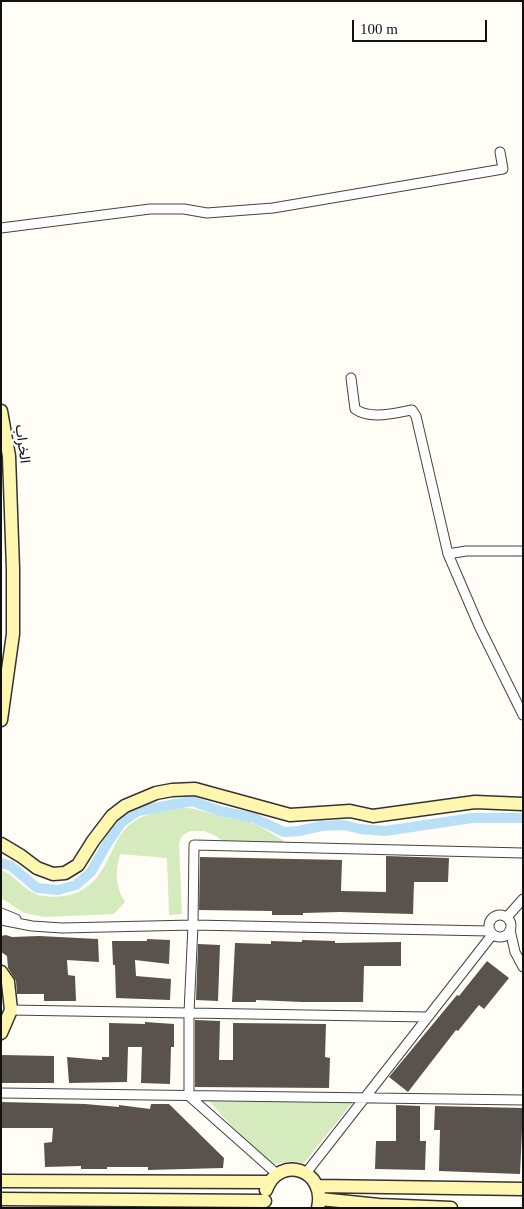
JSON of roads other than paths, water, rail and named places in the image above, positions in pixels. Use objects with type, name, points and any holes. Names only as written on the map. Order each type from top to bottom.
[{"type":"main road","name":"الخراب","points":[[1,411],[9,456],[13,634],[1,720]]},
{"type":"main road","points":[[1,844],[37,868],[53,874],[65,873],[78,865],[112,816],[125,806],[156,793],[172,790],[195,789],[290,816],[350,811],[373,816],[475,802],[523,804]]},
{"type":"main road","points":[[1,972],[8,982],[11,1010],[1,1033]]},
{"type":"main road","points":[[1,1181],[273,1178],[291,1169],[306,1173],[313,1178],[318,1186],[319,1204],[451,1208]]},
{"type":"main road","points":[[1,1199],[266,1204],[267,1188],[273,1178]]},
{"type":"main road","points":[[318,1186],[523,1189]]},
{"type":"street","points":[[1,228],[150,210],[184,209],[207,213],[273,208],[503,169],[500,152]]},
{"type":"street","points":[[351,378],[355,409],[362,414],[382,414],[412,410],[416,416],[448,554],[479,626],[523,715]]},
{"type":"street","points":[[448,554],[466,551],[523,551]]},
{"type":"street","points":[[273,1178],[189,1096],[189,1013],[194,845],[523,853]]},
{"type":"street","points":[[507,917],[523,899]]},
{"type":"street","points":[[1,913],[32,926]]},
{"type":"street","points":[[469,930],[496,915],[500,914],[507,917],[511,923],[510,930],[515,952],[523,967]]},
{"type":"street","points":[[1,920],[32,926],[62,928],[193,925],[469,930],[505,936],[510,930]]},
{"type":"street","points":[[490,920],[493,934],[515,952]]},
{"type":"street","points":[[306,1173],[493,934]]},
{"type":"street","points":[[11,1010],[427,1017]]},
{"type":"street","points":[[1,1093],[523,1100]]},
{"type":"waterway","points":[[1,863],[11,866],[37,888],[58,890],[76,885],[91,872],[122,822],[138,811],[192,801],[220,811],[254,818],[284,832],[321,826],[344,825],[360,829],[385,831],[472,818],[523,818]]}]
